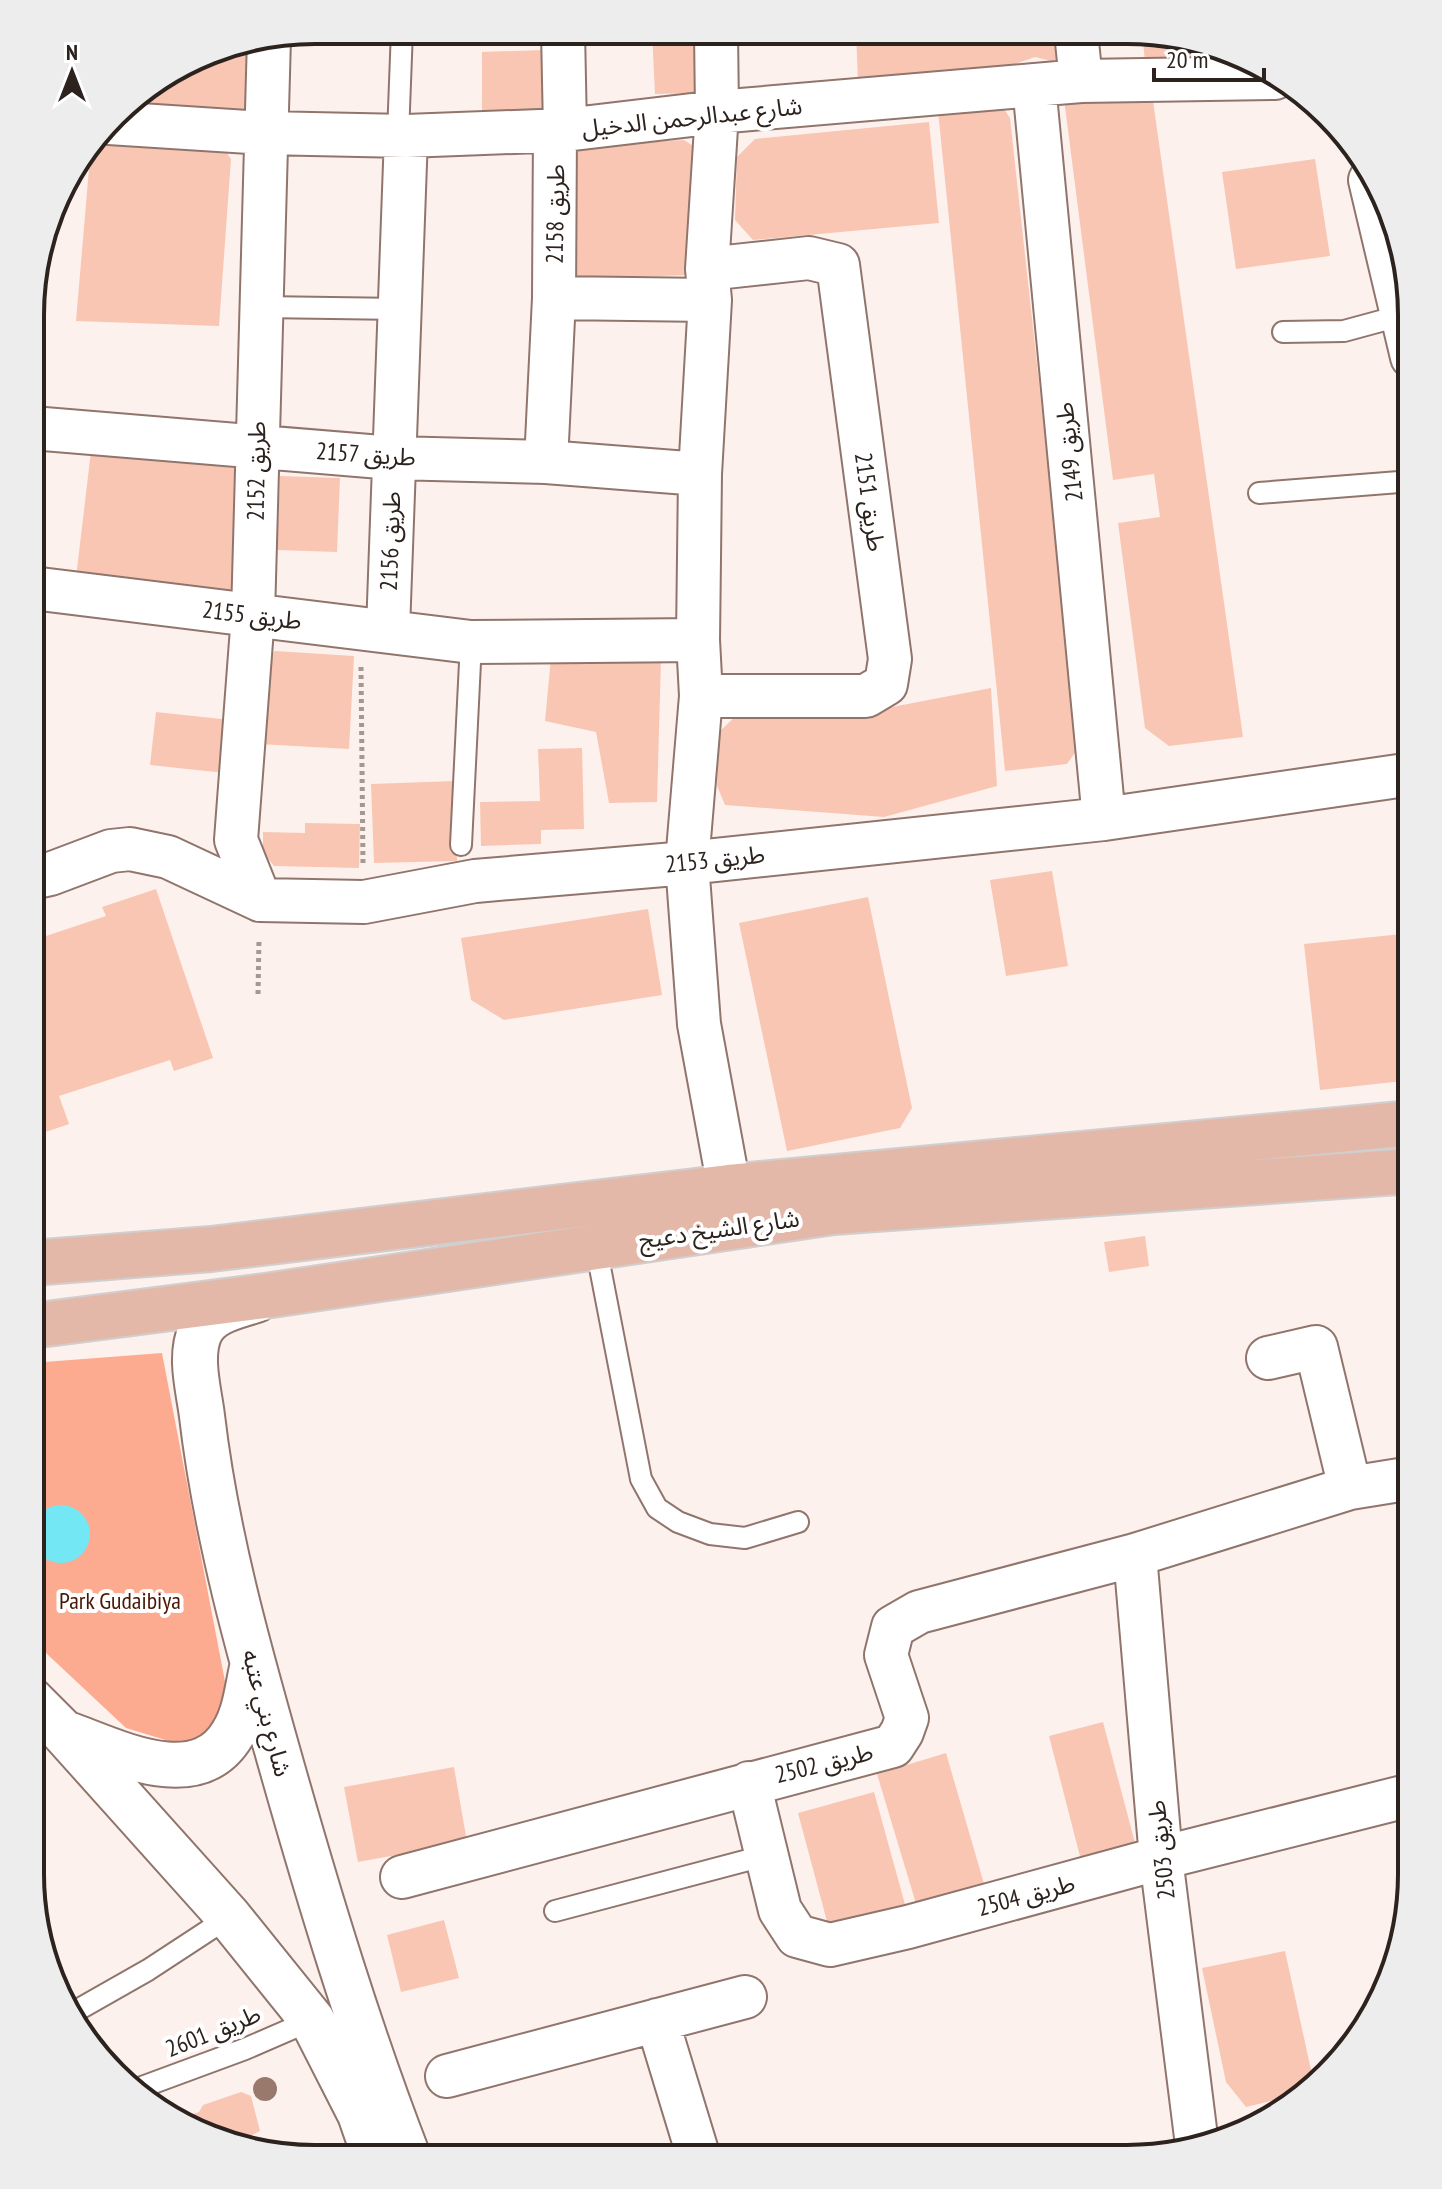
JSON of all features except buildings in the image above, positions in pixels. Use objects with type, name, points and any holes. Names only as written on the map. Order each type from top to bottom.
[{"type":"main road","name":"شارع الشيخ دعيج","points":[[44,1260],[211,1249],[729,1187],[1397,1124]]},
{"type":"main road","name":"شارع الشيخ دعيج","points":[[44,1324],[265,1296],[833,1212],[1397,1172]]},
{"type":"main road","name":"شارع بني عتبه","points":[[265,1296],[215,1314],[201,1330],[196,1355],[206,1451],[253,1666],[327,1926],[403,2145]]},
{"type":"main road","points":[[64,1733],[145,1762],[180,1766],[210,1758],[232,1736],[241,1718],[253,1666]]},
{"type":"main road","points":[[44,1713],[229,1917],[312,2020],[360,2114],[371,2145]]},
{"type":"street","name":"طريق 2158","points":[[546,462],[563,44]]},
{"type":"street","points":[[716,44],[717,112],[700,474],[698,640],[701,696],[687,863],[699,1024],[729,1187]]},
{"type":"street","points":[[1079,44],[1081,81]]},
{"type":"street","name":"طريق 2152","points":[[260,900],[236,840],[253,615],[268,48]]},
{"type":"street","name":"شارع عبدالرحمن الدخيل","points":[[122,124],[264,133],[402,136],[560,130],[717,112],[1081,81],[1259,78]]},
{"type":"street","name":"طريق 2149","points":[[1034,85],[1104,819]]},
{"type":"street","name":"طريق 2156","points":[[374,629],[393,458],[402,309],[402,136]]},
{"type":"street","points":[[1378,214],[1396,285]]},
{"type":"street","name":"طريق 2151","points":[[701,696],[866,696],[886,684],[890,659],[838,265],[809,258],[708,284]]},
{"type":"street","name":"طريق 2158","points":[[554,298],[708,284]]},
{"type":"street","name":"طريق 2157","points":[[44,429],[393,458],[546,462],[700,474]]},
{"type":"street","name":"طريق 2155","points":[[44,589],[471,642],[698,640]]},
{"type":"street","name":"طريق 2153","points":[[44,875],[111,851],[130,849],[168,857],[260,900],[364,902],[475,881],[687,863],[1104,819],[1398,776]]},
{"type":"street","points":[[1268,1358],[1316,1347],[1350,1488]]},
{"type":"street","name":"طريق 2502","points":[[402,1877],[893,1746],[907,1718],[886,1655],[893,1627],[919,1612],[1135,1555],[1350,1488],[1397,1480]]},
{"type":"street","name":"طريق 2503","points":[[1135,1555],[1161,1858],[1196,2136]]},
{"type":"street","name":"طريق 2504","points":[[749,1783],[780,1910],[797,1936],[830,1945],[1397,1799]]},
{"type":"street","points":[[447,2076],[745,1997]]},
{"type":"street","points":[[657,2020],[695,2145]]},
{"type":"lane","points":[[402,44],[402,136]]},
{"type":"lane","points":[[261,307],[402,309]]},
{"type":"lane","points":[[1283,332],[1344,331],[1398,316]]},
{"type":"lane","points":[[1259,493],[1398,482]]},
{"type":"lane","points":[[461,845],[471,642]]},
{"type":"lane","points":[[596,1247],[641,1479],[657,1508],[678,1522],[710,1534],[745,1538],[798,1522]]},
{"type":"lane","points":[[555,1911],[767,1855]]},
{"type":"lane","points":[[79,2009],[148,1970],[229,1917]]},
{"type":"lane","name":"طريق 2601","points":[[146,2086],[312,2020]]},
{"type":"path","points":[[364,902],[374,629]]},
{"type":"path","points":[[258,994],[260,900]]},
{"type":"green space","name":"Park Gudaibiya","points":[[162,1353],[232,1718],[182,1745],[126,1728],[44,1651],[44,1362]]},
{"type":"water","points":[[61,1505],[72,1507],[82,1513],[88,1523],[88,1545],[82,1555],[61,1563],[44,1557],[44,1511]]}]
